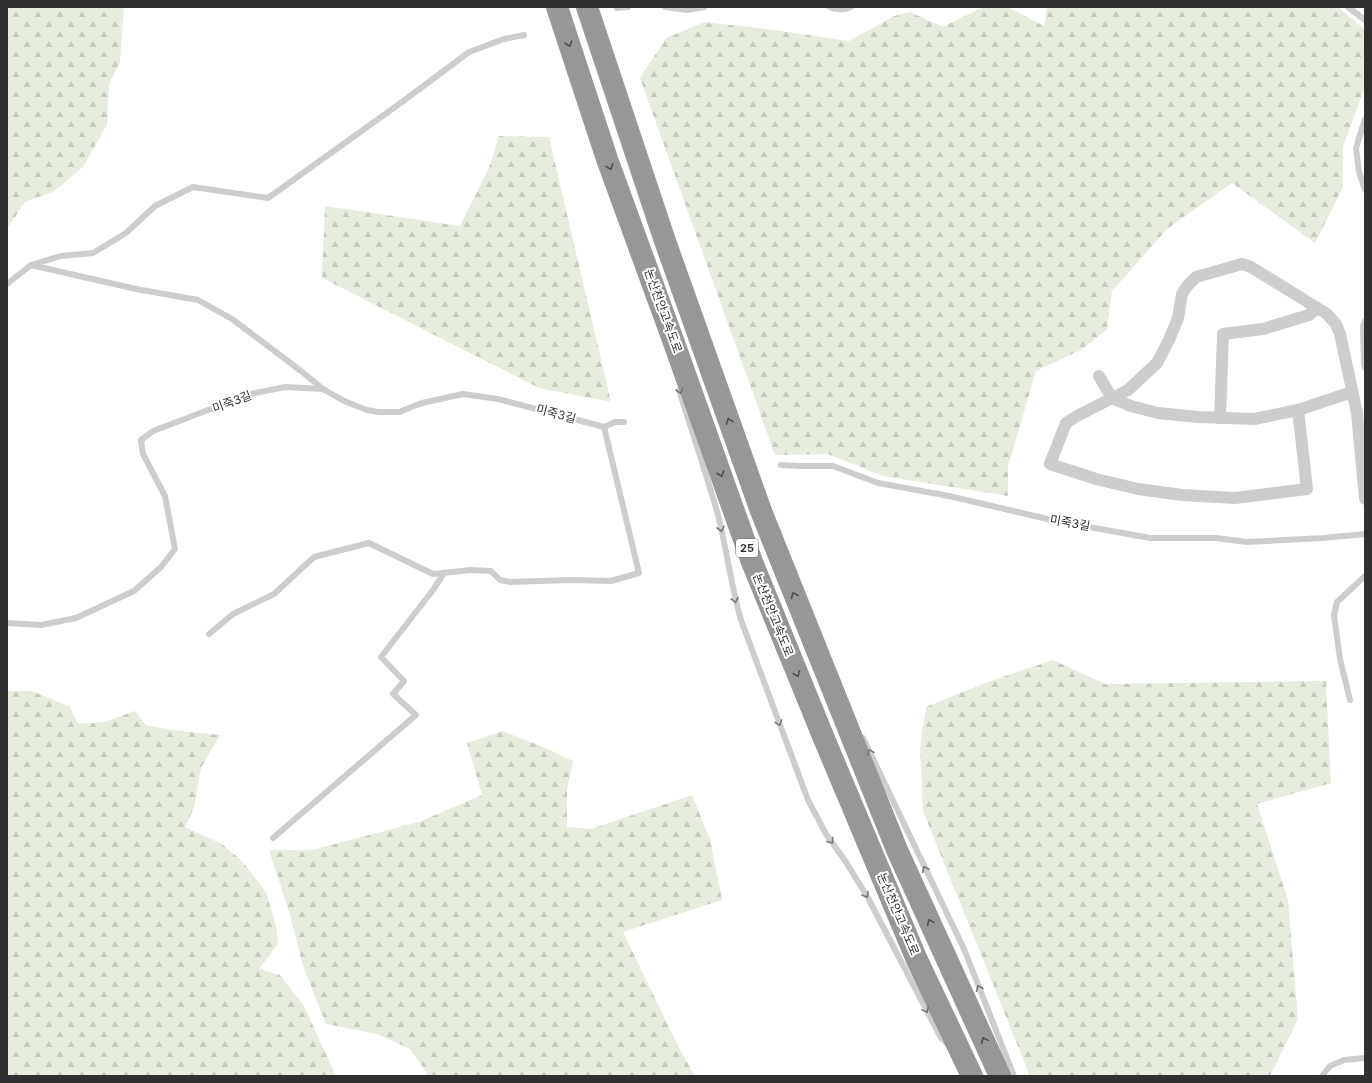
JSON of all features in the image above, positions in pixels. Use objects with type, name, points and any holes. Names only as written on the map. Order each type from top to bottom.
[{"type":"highway","name":"논산천안고속도로","points":[[557,7],[672,347],[755,570],[896,909],[961,1055],[972,1076]]},
{"type":"highway","name":"논산천안고속도로","points":[[587,7],[670,256],[761,511],[811,628],[897,850],[1000,1076]]},
{"type":"street","points":[[1298,410],[1307,489],[1235,498],[1182,495],[1138,489],[1103,481],[1050,464],[1066,423],[1128,390],[1158,363],[1170,340],[1178,318],[1182,294],[1188,285],[1196,277],[1242,264],[1251,267],[1327,314],[1336,324],[1340,334],[1356,413],[1365,499]]},
{"type":"street","points":[[1220,418],[1223,334],[1263,329],[1309,316],[1316,308]]},
{"type":"street","points":[[1099,376],[1112,398],[1131,406],[1158,413],[1220,418],[1254,419],[1298,410],[1352,392]]},
{"type":"lane","points":[[617,8],[628,7]]},
{"type":"lane","points":[[665,7],[686,10],[704,7]]},
{"type":"lane","points":[[830,7],[833,9],[848,9],[851,7]]},
{"type":"lane","points":[[1348,7],[1365,20]]},
{"type":"lane","points":[[7,284],[31,265],[61,256],[93,253],[126,233],[155,206],[193,187],[268,198],[469,52],[504,39],[524,35]]},
{"type":"lane","points":[[1365,120],[1356,148],[1359,172],[1365,190]]},
{"type":"lane","points":[[31,265],[198,300],[232,319],[323,389]]},
{"type":"lane","points":[[1365,321],[1363,326],[1365,368]]},
{"type":"lane","points":[[677,383],[718,516],[740,620],[808,800],[826,834],[846,862],[868,898],[941,1038],[961,1055]]},
{"type":"lane","name":"미죽3길","points":[[7,623],[41,625],[76,618],[134,591],[161,567],[175,549],[165,496],[143,454],[141,440],[153,431],[250,394],[285,387],[323,389],[367,410],[378,412],[399,412],[422,403],[463,394],[498,399],[604,427],[615,422],[624,422]]},
{"type":"lane","points":[[208,634],[233,614],[274,594],[314,557],[369,543],[433,574],[471,570],[491,572],[500,580],[510,582],[570,580],[611,581],[639,573],[604,427]]},
{"type":"lane","name":"미죽3길","points":[[781,465],[833,466],[878,483],[949,496],[1056,521],[1150,538],[1216,538],[1247,542],[1365,534]]},
{"type":"lane","points":[[273,838],[416,715],[393,694],[404,681],[381,657],[433,590],[444,573]]},
{"type":"lane","points":[[1350,700],[1340,659],[1334,615],[1338,602],[1365,576]]},
{"type":"lane","points":[[861,733],[883,782],[964,949],[1014,1076]]},
{"type":"lane","points":[[1322,1076],[1330,1066],[1344,1060],[1365,1058]]},
{"type":"green space","points":[[7,7],[124,7],[120,62],[109,84],[107,125],[83,167],[53,192],[25,202],[7,229]]},
{"type":"green space","points":[[983,7],[1008,7],[1044,26],[1047,7],[1338,7],[1365,30],[1365,86],[1343,147],[1343,187],[1315,243],[1232,183],[1167,229],[1112,291],[1107,329],[1081,350],[1036,371],[1008,467],[1008,496],[883,476],[828,454],[775,455],[640,78],[666,38],[705,22],[849,41],[894,16],[910,12],[943,27]]},
{"type":"green space","points":[[499,136],[549,137],[611,402],[539,388],[322,278],[325,206],[460,226],[489,168]]},
{"type":"green space","points":[[1053,660],[1105,684],[1326,681],[1331,783],[1257,804],[1288,900],[1298,1019],[1270,1076],[1030,1076],[923,811],[920,748],[926,707],[982,684]]},
{"type":"green space","points":[[7,691],[32,691],[70,707],[78,724],[104,722],[135,711],[146,725],[172,730],[220,735],[201,768],[194,808],[185,827],[222,844],[242,861],[266,892],[276,926],[278,944],[259,969],[280,975],[304,1006],[336,1076],[7,1076]]},
{"type":"green space","points":[[502,731],[543,747],[573,761],[567,790],[567,827],[591,829],[692,795],[710,839],[722,900],[623,932],[680,1050],[695,1076],[425,1076],[427,1073],[410,1049],[377,1034],[326,1024],[302,963],[291,918],[269,850],[312,850],[419,822],[482,795],[467,743]]}]
